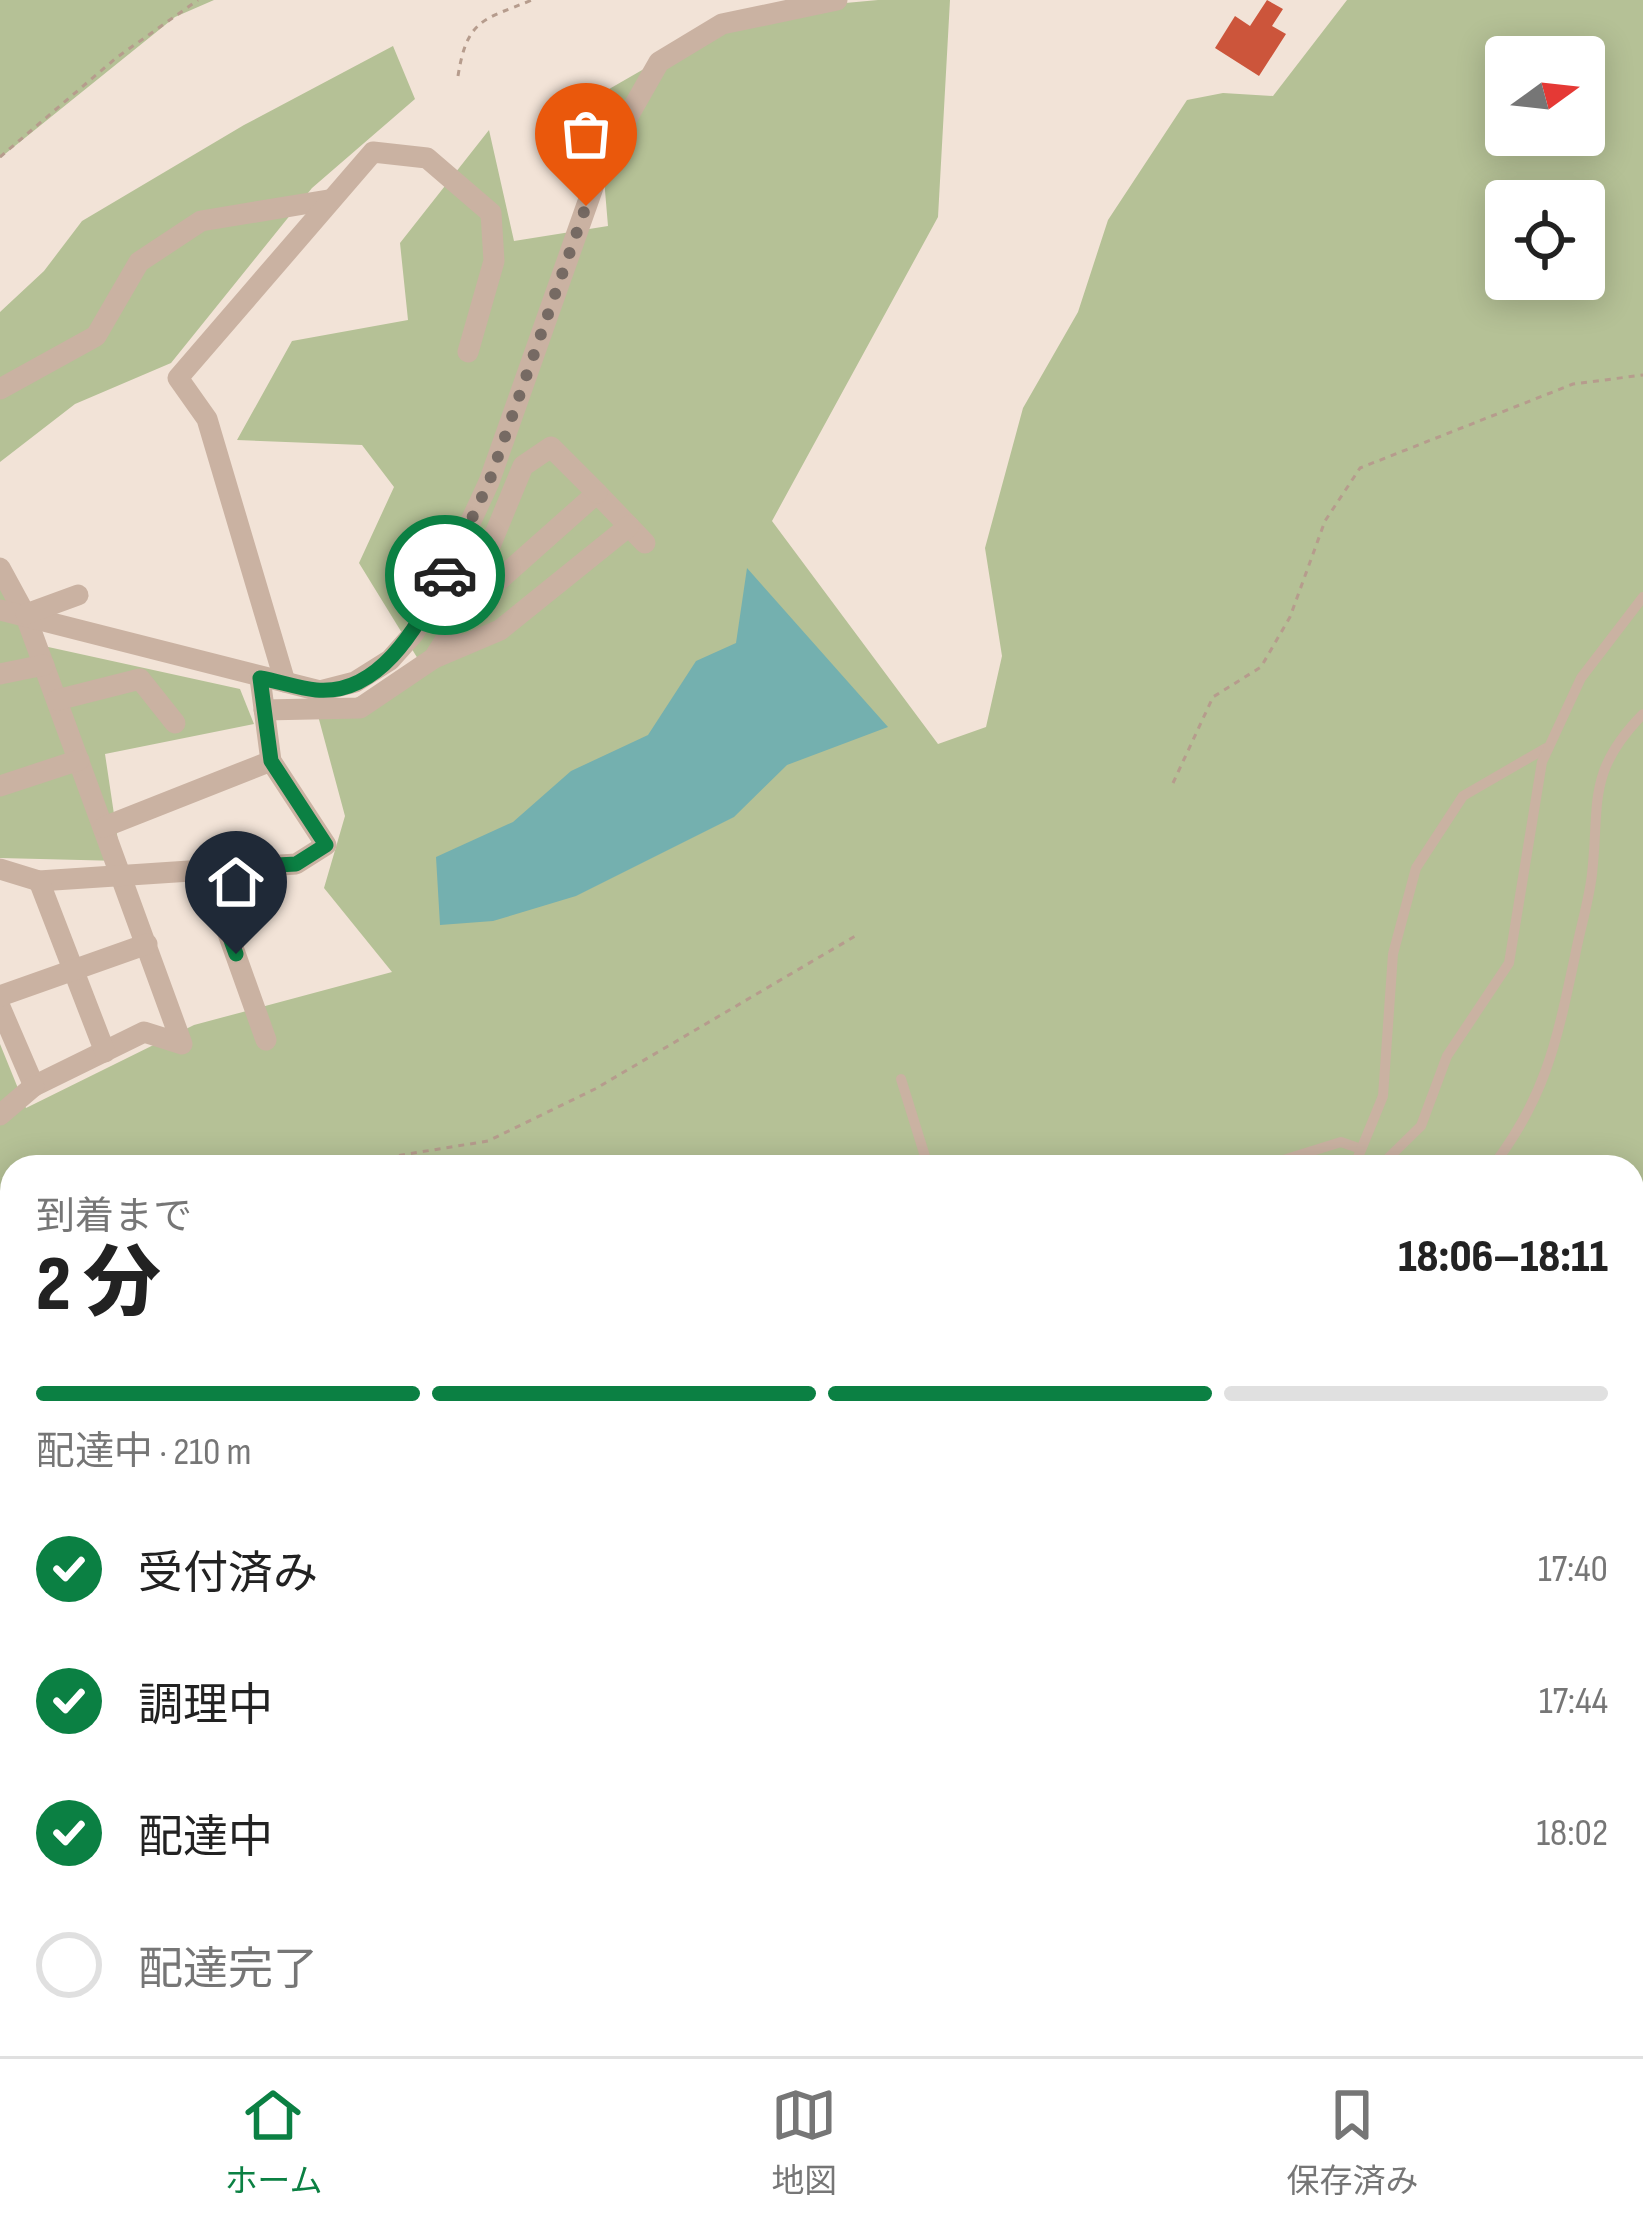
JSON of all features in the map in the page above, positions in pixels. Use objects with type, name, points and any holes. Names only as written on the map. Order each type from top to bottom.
[{"type":"street","points":[[0,610],[320,691],[355,682],[390,659],[413,633],[489,482],[602,162],[637,92],[659,62],[722,25],[837,0]]},
{"type":"street","points":[[285,682],[207,419],[178,378],[373,152],[427,158],[490,213],[494,261],[469,352]]},
{"type":"street","points":[[0,389],[96,336],[139,262],[201,220],[328,200]]},
{"type":"street","points":[[264,710],[360,708],[434,658],[500,631],[637,535],[551,447],[523,466],[462,614],[434,658]]},
{"type":"street","points":[[462,614],[597,494]]},
{"type":"street","points":[[506,514],[533,548]]},
{"type":"street","points":[[0,568],[25,614],[182,1044],[144,1032],[34,1086],[0,1115]]},
{"type":"street","points":[[25,614],[78,595]]},
{"type":"street","points":[[0,674],[44,665]]},
{"type":"street","points":[[0,869],[39,881],[296,864],[326,845],[271,761],[260,678]]},
{"type":"street","points":[[57,700],[140,679],[175,723]]},
{"type":"street","points":[[0,786],[79,760]]},
{"type":"street","points":[[104,827],[271,761]]},
{"type":"street","points":[[205,869],[266,1040]]},
{"type":"street","points":[[39,881],[105,1052]]},
{"type":"street","points":[[0,996],[147,944]]},
{"type":"street","points":[[0,1006],[34,1086]]},
{"type":"lane","points":[[1391,1155],[1421,1126],[1447,1055],[1509,963],[1521,871],[1549,747],[1581,678],[1643,597]]},
{"type":"lane","points":[[1501,1155],[1525,1124],[1550,1069],[1592,874],[1591,815],[1610,752],[1643,714]]},
{"type":"lane","points":[[1358,1155],[1383,1096],[1393,954],[1416,868],[1463,796],[1549,747]]},
{"type":"lane","points":[[901,1078],[923,1155]]},
{"type":"lane","points":[[1299,1155],[1341,1142],[1360,1149]]},
{"type":"path","points":[[0,157],[116,58],[198,0]]},
{"type":"path","points":[[458,76],[463,44],[477,22],[532,0]]},
{"type":"path","points":[[1173,783],[1213,697],[1261,667],[1290,617],[1325,521],[1360,468],[1573,384],[1643,374]]},
{"type":"path","points":[[402,1155],[488,1141],[595,1089],[857,935]]},
{"type":"green space","points":[[0,0],[214,0],[175,17],[0,158]]},
{"type":"green space","points":[[950,0],[938,217],[772,521],[938,744],[986,727],[1002,656],[985,548],[1023,408],[1078,312],[1108,220],[1187,100],[1223,93],[1273,96],[1347,0],[1643,0],[1643,1155],[0,1155],[0,1044],[26,1108],[194,1025],[392,972],[324,888],[345,816],[317,712],[426,672],[359,563],[394,487],[362,445],[237,440],[292,341],[408,320],[400,243],[489,130],[514,241],[608,226],[597,96],[722,24],[802,7]]},
{"type":"green space","points":[[393,46],[415,99],[312,188],[171,363],[75,404],[0,462],[0,312],[44,271],[82,221],[244,125]]},
{"type":"green space","points":[[0,564],[30,643],[240,689],[254,724],[105,754],[121,861],[0,858]]},
{"type":"water","points":[[747,568],[888,727],[787,765],[734,817],[576,896],[493,921],[440,925],[436,857],[513,822],[571,771],[648,735],[696,661],[736,643]]},
{"type":"building","points":[[1267,0],[1283,9],[1272,26],[1286,34],[1259,76],[1215,48],[1235,16],[1250,26]]},
{"type":"way so far","points":[[445,575],[489,482],[586,206]]},
{"type":"route","points":[[236,954],[205,869],[296,864],[326,845],[271,761],[260,678],[320,691],[355,682],[390,659],[413,633],[445,575]]}]
